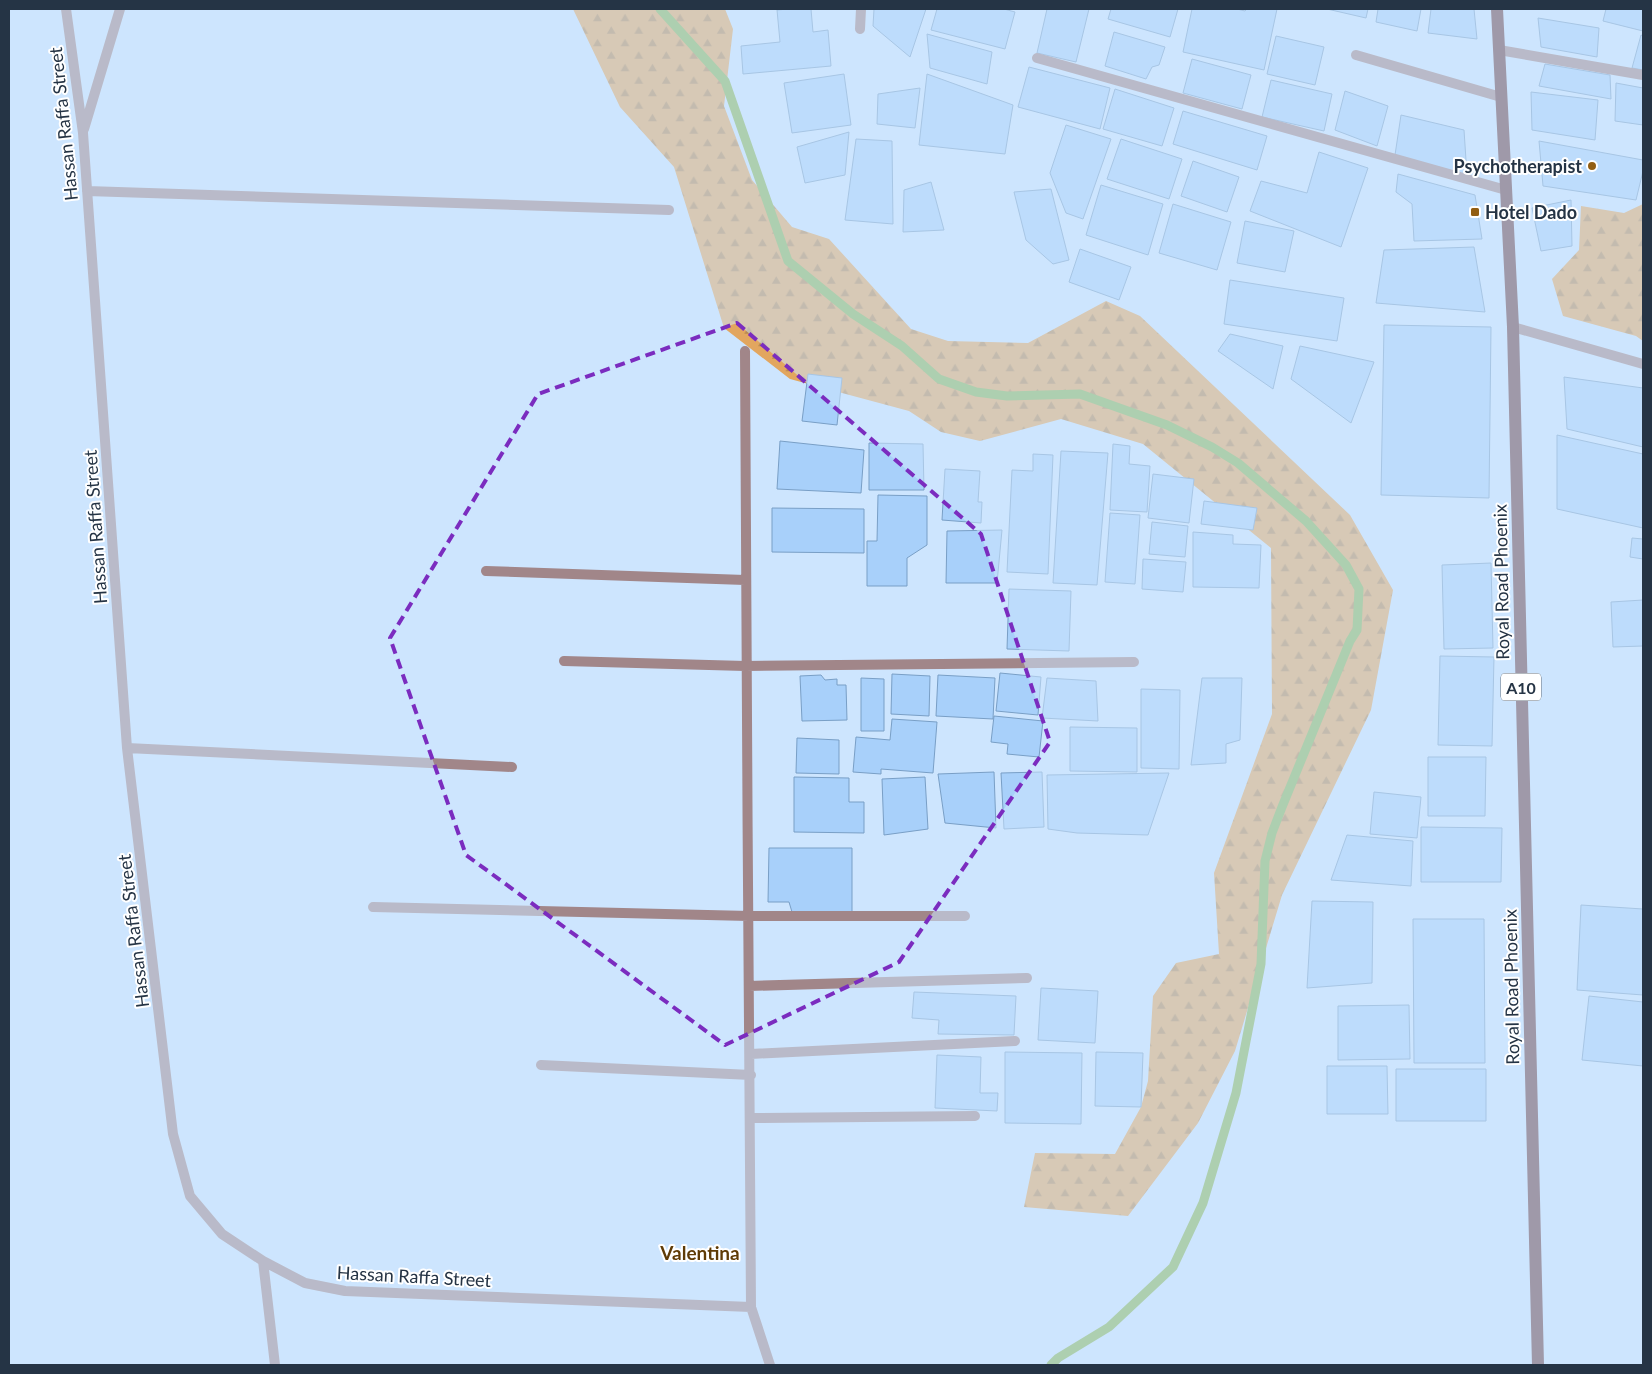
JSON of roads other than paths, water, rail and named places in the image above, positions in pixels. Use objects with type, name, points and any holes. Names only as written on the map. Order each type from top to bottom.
[{"type":"main road","name":"Royal Road Phoenix","points":[[1497,9],[1512,327],[1538,1365]]},
{"type":"street","name":"Hassan Raffa Street","points":[[66,9],[83,133],[127,748],[173,1134],[190,1196],[222,1234],[263,1261],[305,1283],[345,1291],[751,1307]]},
{"type":"street","points":[[83,133],[120,9]]},
{"type":"street","points":[[860,29],[861,9]]},
{"type":"street","points":[[1499,50],[1643,74]]},
{"type":"street","points":[[1356,55],[1501,97]]},
{"type":"street","points":[[1036,58],[1506,190]]},
{"type":"street","points":[[87,191],[669,210]]},
{"type":"street","points":[[1512,327],[1643,364]]},
{"type":"street","points":[[745,351],[745,666],[751,1075],[751,1307],[770,1365]]},
{"type":"street","points":[[486,571],[745,580]]},
{"type":"street","points":[[564,661],[745,666],[1134,662]]},
{"type":"street","points":[[127,748],[512,767]]},
{"type":"street","points":[[373,908],[748,916],[965,916]]},
{"type":"street","points":[[749,986],[1027,978]]},
{"type":"street","points":[[750,1054],[1015,1041]]},
{"type":"street","points":[[541,1065],[751,1075]]},
{"type":"street","points":[[751,1118],[975,1116]]},
{"type":"street","points":[[263,1261],[275,1365]]},
{"type":"waterway","points":[[660,9],[725,81],[788,261],[853,314],[902,346],[939,379],[976,392],[1007,396],[1080,394],[1167,425],[1212,447],[1238,463],[1306,521],[1346,565],[1359,589],[1357,630],[1350,641],[1272,833],[1265,861],[1261,964],[1236,1093],[1203,1203],[1173,1267],[1109,1327],[1058,1358],[1051,1365]]},
{"type":"place","name":"Psychotherapist","points":[[1592,166]]},
{"type":"place","name":"Hotel Dado","points":[[1475,212]]},
{"type":"district","name":"Valentina","points":[[700,1252]]}]
